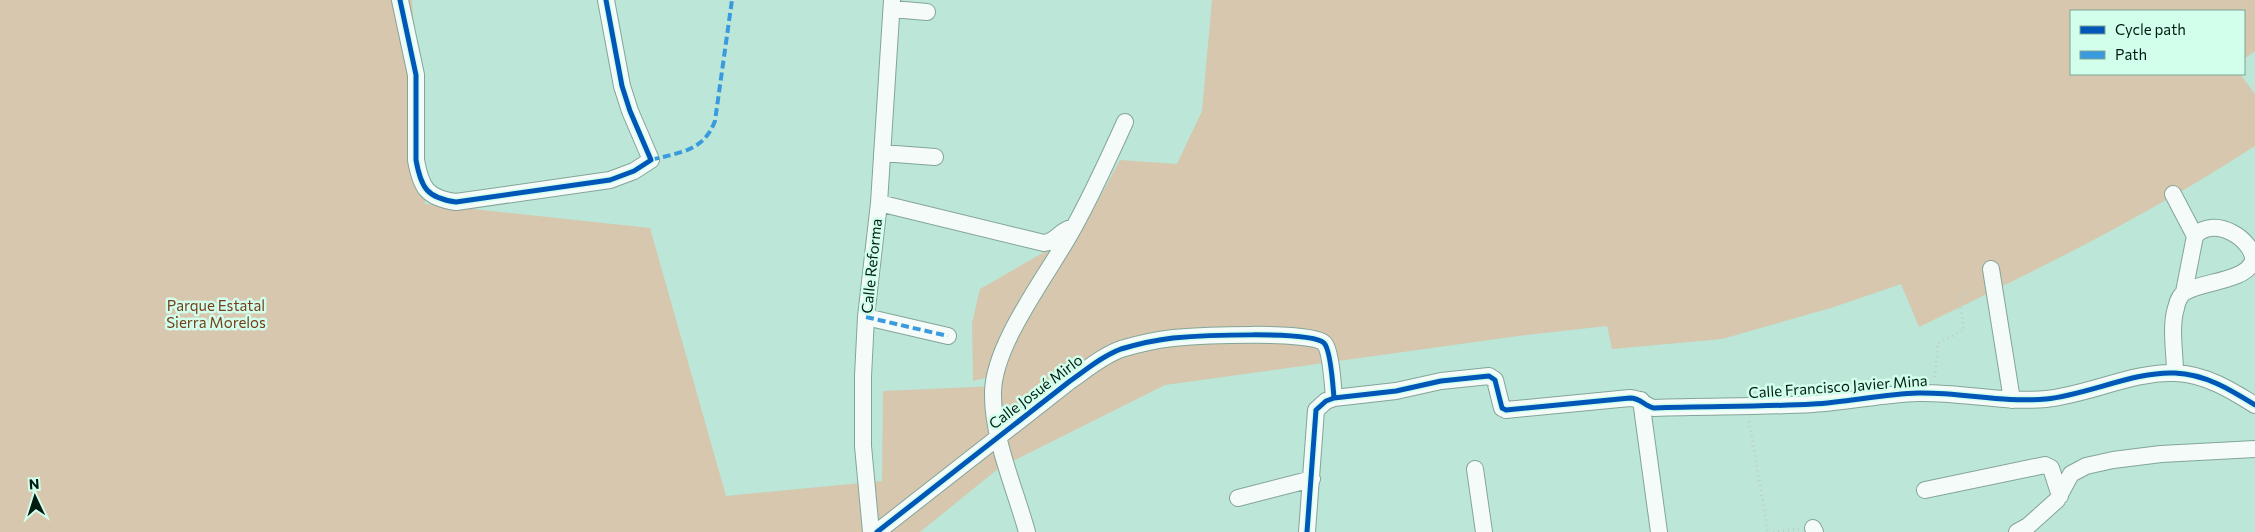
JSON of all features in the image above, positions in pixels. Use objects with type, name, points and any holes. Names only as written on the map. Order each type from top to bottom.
[{"type":"street","points":[[400,0],[416,75],[416,160],[423,187],[432,196],[449,201],[474,201],[531,191],[575,186],[625,175],[651,160],[630,111],[622,86],[606,0]]},
{"type":"street","points":[[892,4],[927,12]]},
{"type":"street","name":"Calle Reforma","points":[[871,532],[864,446],[863,376],[866,317],[879,203],[892,4]]},
{"type":"street","points":[[1027,532],[998,437],[993,391],[995,374],[1002,353],[1028,302],[1074,228],[1126,122]]},
{"type":"street","points":[[882,153],[935,157]]},
{"type":"street","points":[[2173,194],[2195,236],[2184,292],[2175,310],[2176,373]]},
{"type":"street","points":[[879,203],[1044,243],[1052,241],[1063,231],[1074,228]]},
{"type":"street","points":[[2184,292],[2241,273],[2248,268],[2254,258],[2254,251],[2249,244],[2227,229],[2207,227],[2195,236]]},
{"type":"street","points":[[1991,269],[2012,400]]},
{"type":"street","points":[[866,317],[948,336]]},
{"type":"street","name":"Calle Josué Mirlo","points":[[877,532],[1097,362],[1120,350],[1172,338],[1269,336],[1313,338],[1326,345],[1334,398]]},
{"type":"street","name":"Calle Francisco Javier Mina","points":[[1334,398],[1396,391],[1441,381],[1489,376],[1495,380],[1502,408],[1506,410],[1630,398],[1641,400],[1645,405],[1654,408],[1811,404],[1934,393],[2012,400],[2068,396],[2140,378],[2176,373],[2201,378],[2228,389],[2255,405]]},
{"type":"street","points":[[1307,532],[1316,410],[1326,401],[1334,398]]},
{"type":"street","points":[[1641,400],[1659,532]]},
{"type":"street","points":[[2017,532],[2035,520],[2060,496],[2071,474],[2086,466],[2113,460],[2161,454],[2255,449]]},
{"type":"street","points":[[1925,490],[2045,465],[2051,468],[2060,496]]},
{"type":"street","points":[[1475,469],[1484,532]]},
{"type":"street","points":[[1238,498],[1312,479]]},
{"type":"path","points":[[1934,393],[1937,346],[1940,341],[1964,330],[1959,301],[1961,296],[1994,287]]},
{"type":"path","points":[[1747,406],[1768,532]]},
{"type":"path","points":[[1773,532],[1814,530]]},
{"type":"green space","name":"Parque Estatal Sierra Morelos","points":[[0,0],[412,0],[425,204],[650,228],[726,496],[882,481],[883,391],[997,386],[1003,374],[973,381],[972,323],[980,289],[1067,239],[1079,236],[1120,160],[1177,164],[1202,111],[1212,0],[2255,0],[2255,51],[2245,58],[2245,10],[2070,10],[2070,75],[2241,75],[2255,94],[2255,146],[2174,196],[2090,242],[1919,327],[1901,284],[1834,307],[1722,339],[1612,349],[1607,326],[1518,336],[1165,385],[999,468],[920,532],[0,532]]},
{"type":"marked path","points":[[651,160],[689,149],[697,145],[710,131],[715,121],[732,0]]},
{"type":"marked path","points":[[866,317],[948,336]]},
{"type":"cycle path","points":[[400,0],[416,75],[416,160],[420,178],[423,185],[432,194],[438,198],[456,202],[610,180],[634,171],[651,160],[630,111],[622,86],[606,0]]},
{"type":"cycle path","points":[[877,532],[1070,381],[1107,355],[1127,347],[1166,339],[1252,335],[1298,336],[1314,339],[1324,343],[1328,353],[1334,398],[1326,401],[1316,410],[1307,532]]},
{"type":"cycle path","points":[[1334,398],[1396,391],[1441,381],[1489,376],[1495,380],[1502,408],[1506,410],[1630,398],[1637,399],[1654,408],[1813,404],[1918,393],[2030,400],[2062,397],[2127,379],[2160,373],[2175,373],[2197,376],[2227,389],[2255,405]]}]
